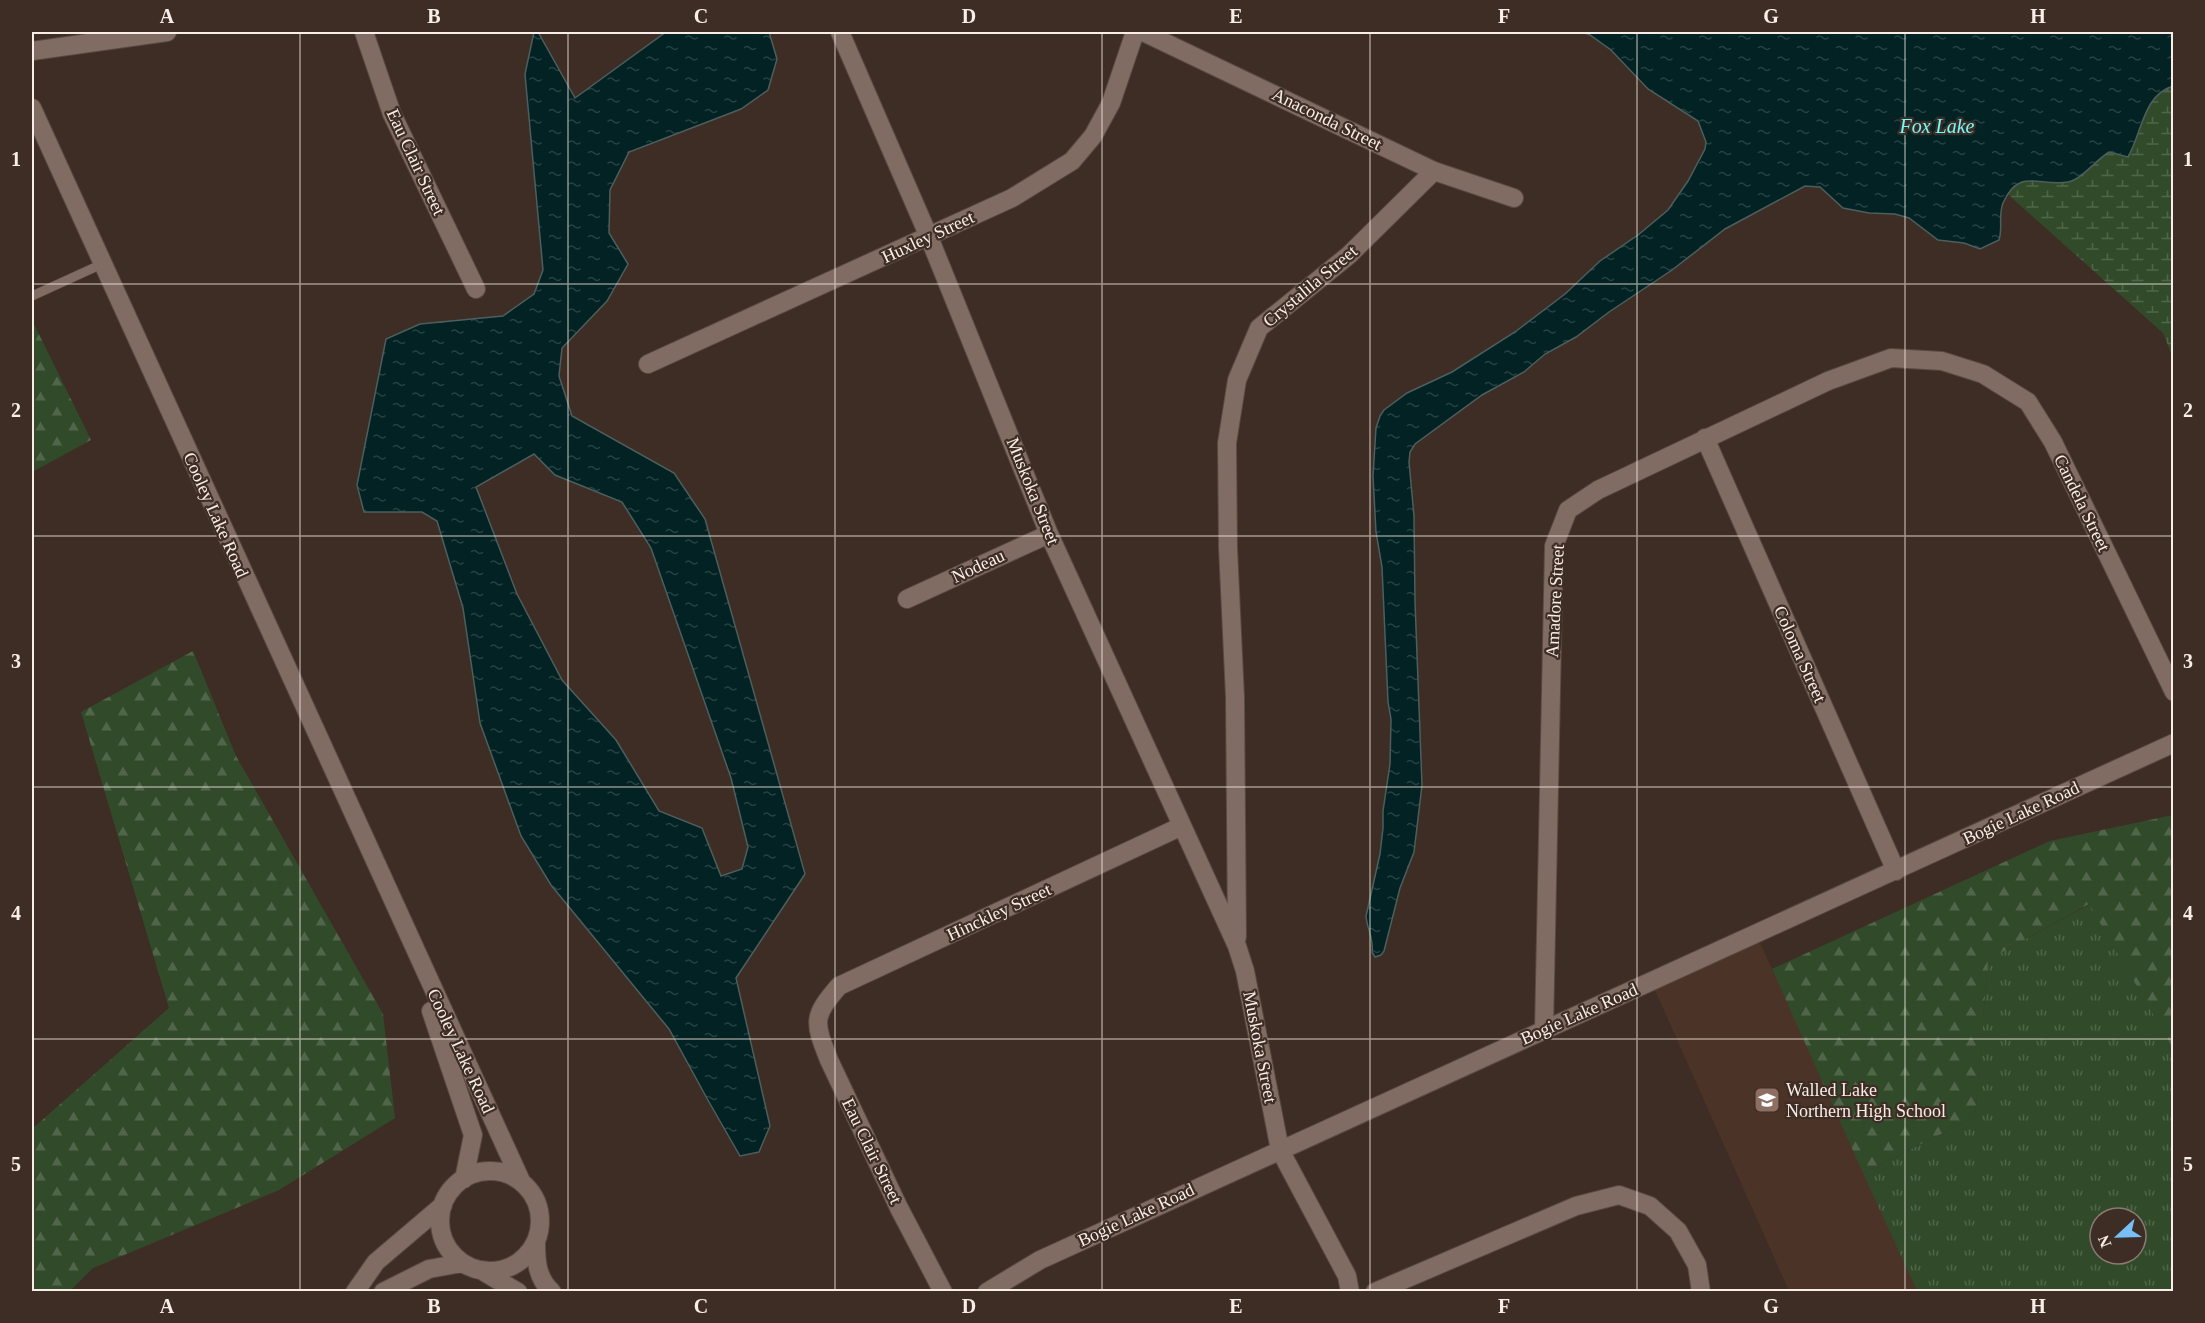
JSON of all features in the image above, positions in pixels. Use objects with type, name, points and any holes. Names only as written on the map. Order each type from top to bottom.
[{"type":"street","points":[[32,51],[167,32]]},
{"type":"street","name":"Eau Clair Street","points":[[364,32],[392,114],[476,289]]},
{"type":"street","name":"Muskoka Street","points":[[840,32],[929,237],[1049,534],[1237,946],[1245,971],[1280,1150],[1347,1276],[1350,1292]]},
{"type":"street","name":"Huxley Street","points":[[648,364],[1012,198],[1072,161],[1093,136],[1111,103],[1135,32]]},
{"type":"street","name":"Anaconda Street","points":[[1143,32],[1434,171],[1514,198]]},
{"type":"street","name":"Cooley Lake Road","points":[[32,108],[520,1181]]},
{"type":"street","name":"Crystalila Street","points":[[1227,498],[1227,443],[1237,380],[1259,328],[1349,255],[1434,171]]},
{"type":"street","name":"Amadore Street","points":[[1544,1030],[1554,546],[1568,510],[1598,490],[1828,381],[1891,358],[1942,361]]},
{"type":"street","name":"Candela Street","points":[[1942,361],[1983,374],[2028,402],[2053,442],[2174,692]]},
{"type":"street","name":"Coloma Street","points":[[1705,438],[1896,871]]},
{"type":"street","name":"Muskoka Street","points":[[1227,498],[1235,697],[1237,946]]},
{"type":"street","name":"Nodeau","points":[[907,599],[1049,534]]},
{"type":"street","name":"Bogie Lake Road","points":[[987,1292],[1040,1260],[2174,743]]},
{"type":"street","name":"Hinckley Street","points":[[821,1006],[839,986],[1182,825]]},
{"type":"street","name":"Cooley Lake Road","points":[[401,922],[473,1134],[464,1179]]},
{"type":"street","name":"Eau Clair Street","points":[[821,1006],[818,1021],[819,1035],[829,1060],[899,1208],[942,1292]]},
{"type":"street","points":[[484,1272],[500,1272],[516,1266],[528,1256],[541,1226],[540,1209],[532,1193],[520,1181],[505,1173],[488,1171],[472,1174],[457,1183],[446,1197],[440,1213],[440,1229],[445,1245],[455,1258],[518,1292]]},
{"type":"street","points":[[1375,1292],[1576,1206],[1619,1195],[1650,1206],[1678,1231],[1697,1265],[1701,1292]]},
{"type":"street","points":[[355,1292],[376,1262],[443,1205]]},
{"type":"street","points":[[536,1242],[536,1266],[545,1285],[552,1292]]},
{"type":"street","points":[[383,1292],[429,1269],[462,1263]]},
{"type":"lane","points":[[32,296],[102,264]]},
{"type":"shaded area","name":"Walled Lake Northern High School","points":[[1758,938],[1917,1291],[1789,1291],[1654,988]]},
{"type":"green space","points":[[2173,32],[2173,358],[2163,333],[1955,147]]},
{"type":"green space","points":[[32,320],[91,440],[32,472]]},
{"type":"green space","points":[[193,651],[236,756],[383,1014],[395,1118],[279,1190],[93,1268],[70,1291],[32,1291],[32,1129],[169,1008],[81,712]]},
{"type":"green space","points":[[2173,815],[2173,1052],[2170,1043],[2089,904],[1988,960],[1975,1117],[1863,1173],[1772,969],[2050,841]]},
{"type":"green space","points":[[2090,904],[2173,1052],[2173,1291],[1917,1291],[1863,1173],[1975,1117],[1988,960]]},
{"type":"water","points":[[534,32],[538,32],[575,98],[666,32],[769,32],[777,59],[768,90],[741,109],[629,152],[610,190],[609,233],[628,264],[607,301],[562,348],[559,376],[572,416],[674,473],[705,519],[805,874],[736,978],[770,1126],[759,1152],[740,1156],[669,1029],[551,885],[521,836],[480,723],[463,608],[437,521],[422,512],[364,512],[357,485],[386,339],[420,324],[503,316],[534,294],[543,270],[525,74]],"holes":[[[534,454],[555,475],[622,502],[651,548],[731,778],[748,847],[742,869],[721,876],[702,828],[659,811],[616,740],[562,680],[517,594],[476,487]]]},
{"type":"water","name":"Fox Lake","points":[[1582,32],[2173,32],[2173,86],[2163,91],[2149,106],[2128,157],[2109,152],[2078,178],[2068,182],[2031,181],[2016,185],[2003,203],[1999,240],[1980,249],[1964,243],[1938,240],[1909,218],[1895,214],[1869,213],[1843,208],[1820,187],[1805,186],[1725,229],[1672,270],[1576,337],[1545,354],[1524,372],[1482,395],[1415,444],[1410,452],[1409,462],[1414,516],[1422,785],[1414,852],[1400,888],[1384,951],[1375,957],[1372,952],[1366,916],[1380,854],[1390,764],[1391,719],[1388,702],[1382,567],[1376,532],[1373,476],[1376,428],[1380,416],[1384,410],[1407,393],[1452,372],[1515,332],[1565,294],[1600,261],[1638,235],[1668,210],[1688,181],[1705,149],[1706,142],[1698,121],[1648,89],[1611,50]]},
{"type":"place","name":"Walled Lake Northern High School","points":[[1767,1100]]}]
